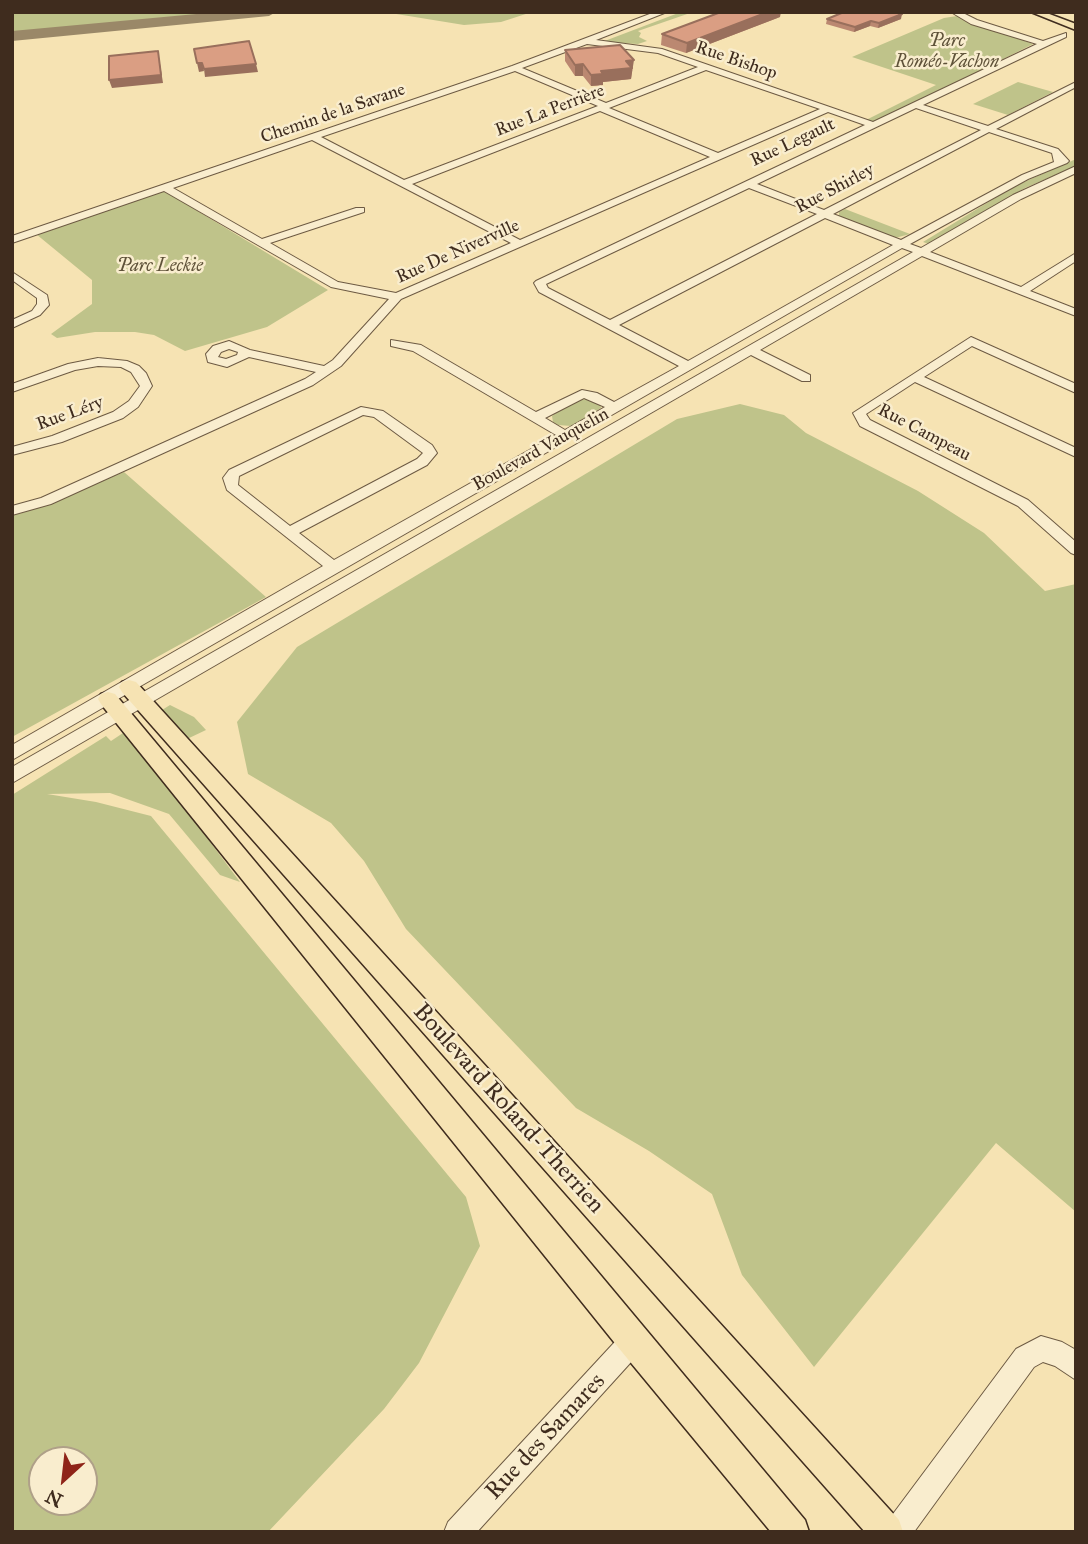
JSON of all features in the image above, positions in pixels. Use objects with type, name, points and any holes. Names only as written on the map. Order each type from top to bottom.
[{"type":"main road","points":[[1035,12],[1076,25]]},
{"type":"main road","points":[[1049,12],[1076,25]]},
{"type":"main road","name":"Boulevard Roland-Therrien","points":[[125,700],[634,1342],[793,1532]]},
{"type":"main road","name":"Boulevard Roland-Therrien","points":[[125,700],[887,1532]]},
{"type":"street","name":"Chemin de la Savane","points":[[12,240],[515,68],[663,12]]},
{"type":"street","points":[[955,12],[974,22],[1044,44]]},
{"type":"street","name":"Rue Legault","points":[[610,325],[543,290],[539,285],[1063,35]]},
{"type":"street","name":"Rue Bishop","points":[[585,40],[659,51],[873,125]]},
{"type":"street","name":"Rue La Perrière","points":[[404,184],[706,67]]},
{"type":"street","points":[[515,68],[719,157]]},
{"type":"street","name":"Rue Shirley","points":[[610,325],[1076,84]]},
{"type":"street","points":[[915,105],[1055,151],[1059,153],[1059,163]]},
{"type":"street","name":"Rue De Niverville","points":[[12,511],[52,498],[309,382],[328,371],[397,298],[828,109]]},
{"type":"street","points":[[313,137],[520,244]]},
{"type":"street","name":"Boulevard Vauquelin","points":[[12,776],[333,567],[902,244],[1025,177],[1076,156]]},
{"type":"street","name":"Boulevard Vauquelin","points":[[12,753],[125,700],[750,350],[1025,192],[1076,169]]},
{"type":"street","points":[[749,184],[1076,313]]},
{"type":"street","points":[[166,188],[335,285],[397,298]]},
{"type":"street","points":[[261,243],[360,210]]},
{"type":"street","points":[[1023,291],[1076,256]]},
{"type":"street","points":[[12,275],[43,298],[43,305],[36,313],[12,325]]},
{"type":"street","points":[[610,325],[689,366]]},
{"type":"street","name":"Rue Campeau","points":[[1076,389],[971,341],[859,413],[865,423],[1023,503],[1076,550]]},
{"type":"street","points":[[395,343],[416,348],[567,436]]},
{"type":"street","points":[[750,350],[806,379]]},
{"type":"street","points":[[245,353],[328,371]]},
{"type":"street","name":"Rue Léry","points":[[12,388],[72,367],[98,362],[123,363],[135,369],[146,386],[134,404],[118,415],[57,439],[12,451]]},
{"type":"street","points":[[914,377],[1076,453]]},
{"type":"street","points":[[537,417],[582,394],[593,396],[615,408]]},
{"type":"street","points":[[290,532],[422,463],[430,453],[427,448],[378,414],[361,411],[234,473],[230,478],[232,487],[333,567]]},
{"type":"street","name":"Rue des Samares","points":[[458,1532],[634,1342]]},
{"type":"street","points":[[897,1532],[1025,1358],[1041,1349],[1062,1355],[1076,1367]]},
{"type":"green space","points":[[12,12],[228,12],[12,32]]},
{"type":"green space","points":[[384,12],[532,12],[501,22],[464,25]]},
{"type":"green space","points":[[681,12],[693,12],[638,31],[641,33],[639,37],[647,41],[638,44],[602,42]]},
{"type":"green space","name":"Parc Roméo-Vachon","points":[[957,16],[1033,44],[873,125],[862,122],[936,85],[852,57],[944,18]]},
{"type":"green space","points":[[1018,82],[1053,92],[1008,115],[973,104]]},
{"type":"green space","points":[[1076,159],[1076,166],[1025,188],[929,244],[923,242],[1013,187]]},
{"type":"green space","name":"Parc Leckie","points":[[163,190],[328,290],[267,327],[185,351],[154,335],[135,332],[95,332],[57,338],[51,334],[92,304],[92,280],[36,234]]},
{"type":"green space","points":[[845,209],[910,234],[895,238],[839,216],[839,212]]},
{"type":"green space","points":[[587,399],[600,404],[601,408],[571,426],[553,422],[552,416],[556,413],[579,400]]},
{"type":"green space","points":[[740,404],[784,415],[806,433],[918,491],[984,533],[1045,591],[1076,584],[1076,1212],[996,1143],[814,1367],[742,1275],[712,1194],[649,1151],[576,1108],[406,929],[364,861],[331,823],[248,774],[237,722],[297,647],[677,419]]},
{"type":"green space","points":[[124,472],[266,597],[12,737],[12,513],[19,514],[36,508]]},
{"type":"green space","points":[[170,705],[194,717],[206,730],[187,739],[162,710]]},
{"type":"green space","points":[[123,733],[128,733],[240,882],[220,875],[169,814],[110,793],[47,794],[96,802],[151,816],[466,1197],[480,1246],[419,1363],[384,1409],[268,1532],[12,1532],[12,795],[106,736],[111,741]]},
{"type":"building","points":[[721,12],[768,12],[687,43],[662,34]]},
{"type":"building","points":[[844,12],[902,14],[879,23],[871,21],[855,27],[827,19]]},
{"type":"building","points":[[249,41],[256,64],[204,69],[202,63],[197,63],[194,49]]},
{"type":"building","points":[[620,45],[634,60],[626,61],[632,68],[601,71],[603,74],[591,75],[583,64],[575,65],[565,50]]},
{"type":"building","points":[[158,51],[161,75],[109,80],[109,56]]},
{"type":"taxiway","points":[[12,36],[269,12]]}]
